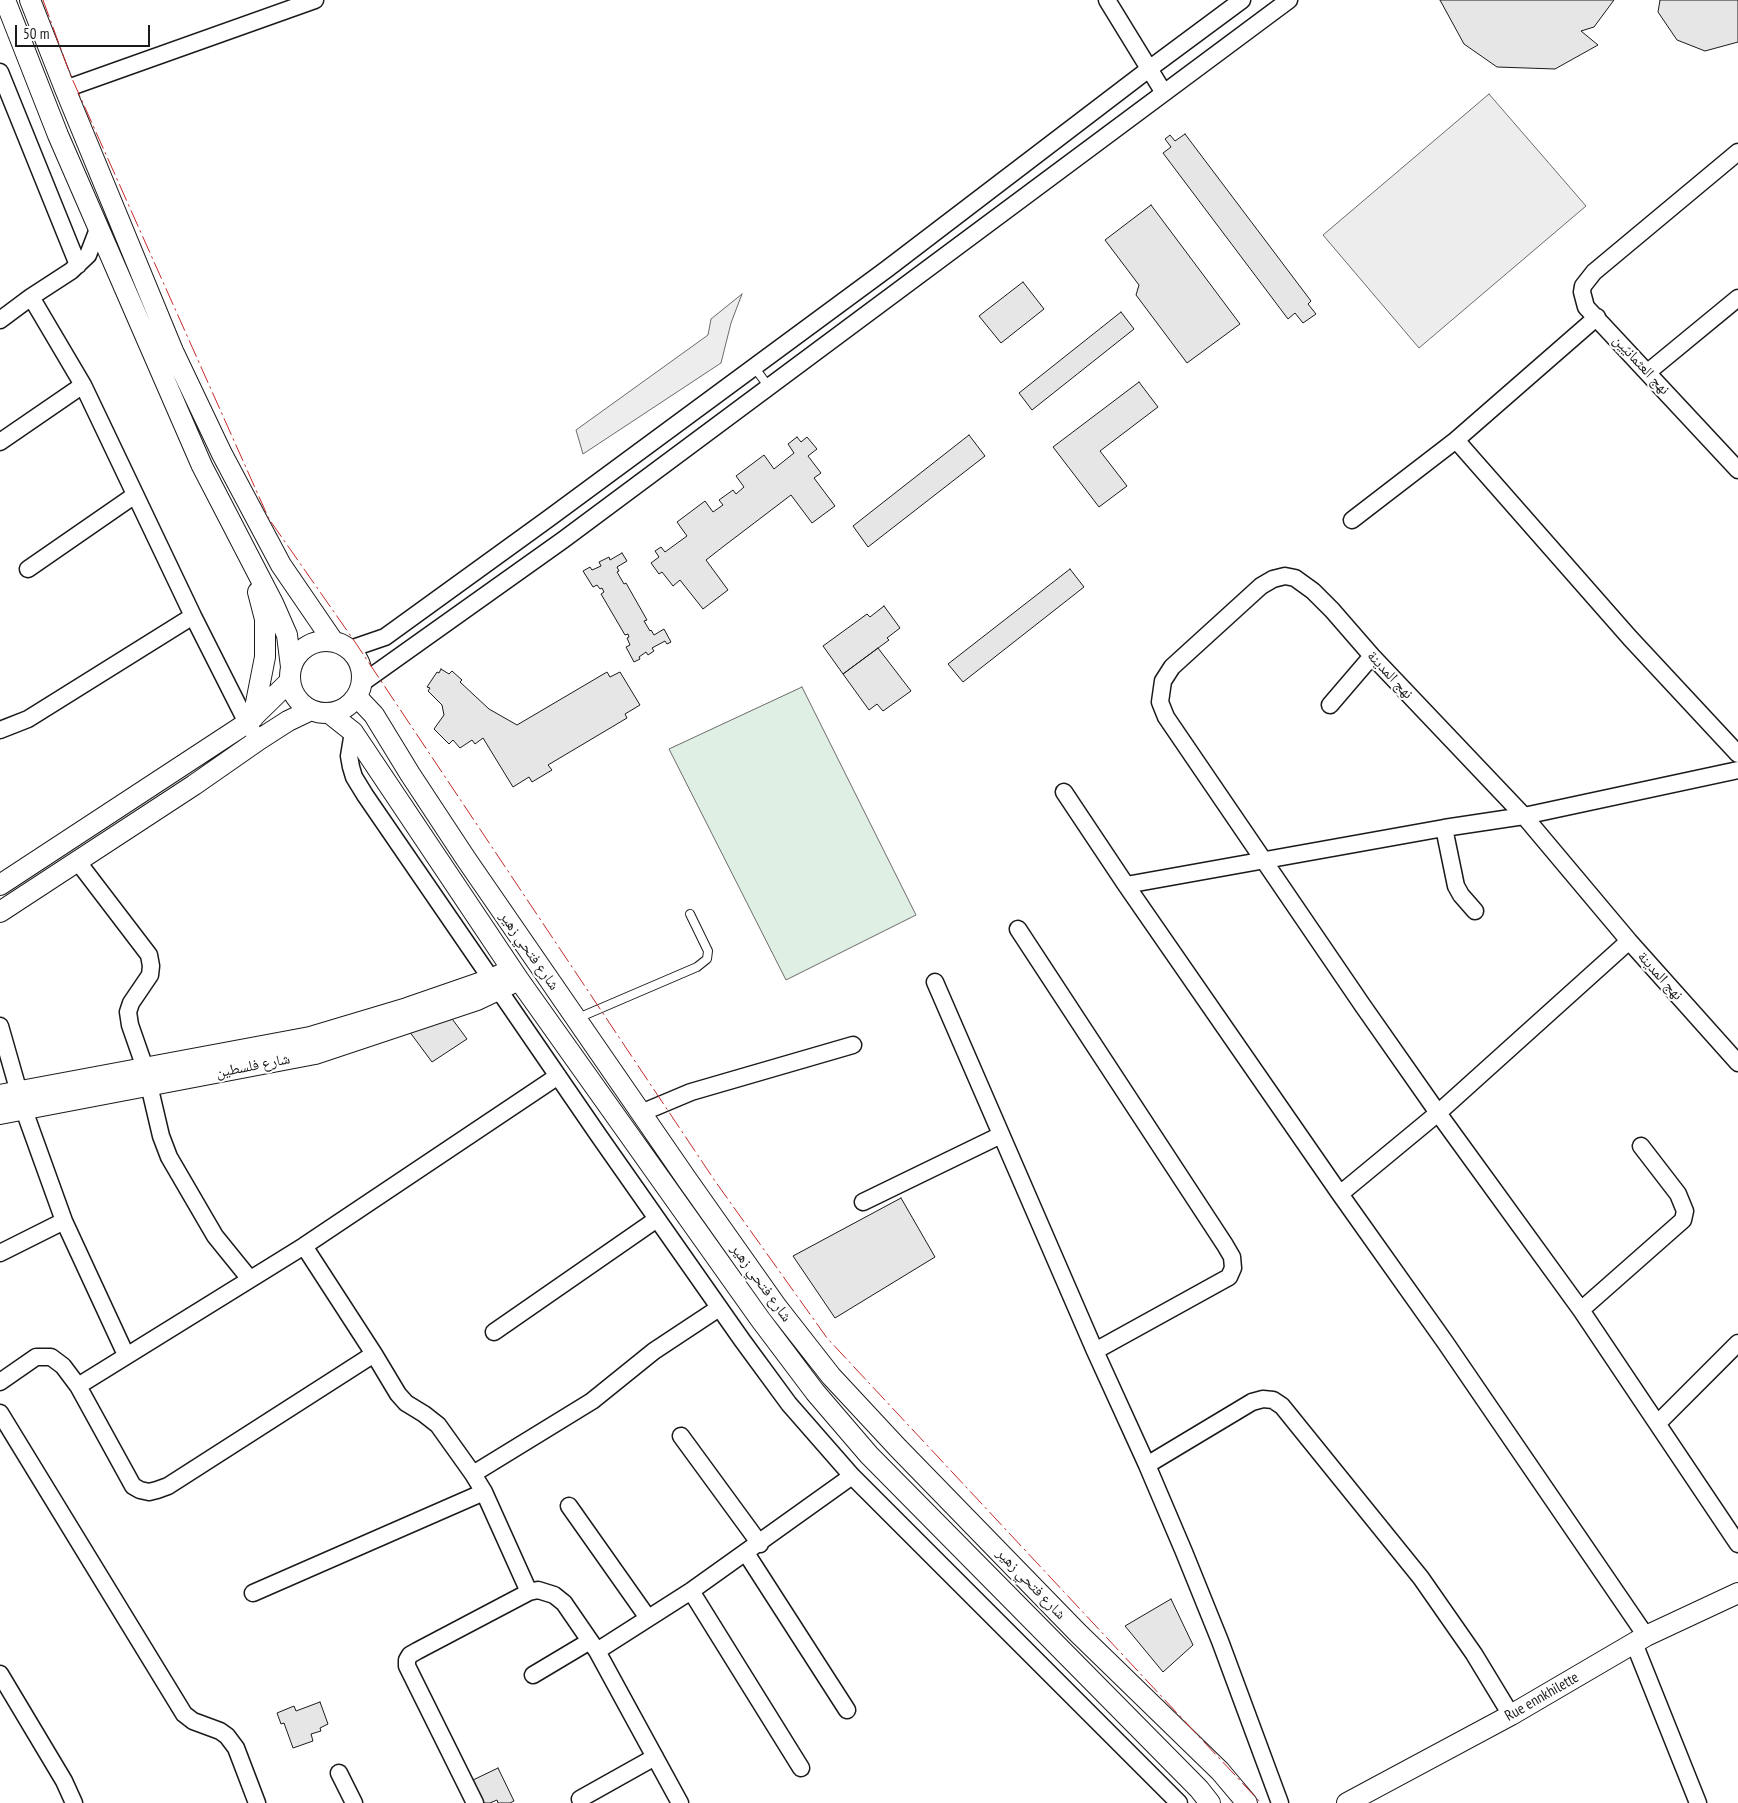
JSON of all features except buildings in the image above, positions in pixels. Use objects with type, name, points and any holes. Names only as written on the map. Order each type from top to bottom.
[{"type":"street","points":[[5,0],[58,135],[202,466],[273,603],[287,635],[294,693],[301,702],[320,711]]},
{"type":"street","points":[[30,0],[173,351],[222,454],[281,565],[341,645],[358,659],[362,670],[360,690]]},
{"type":"street","points":[[65,89],[315,0]]},
{"type":"street","points":[[1107,0],[1164,93]]},
{"type":"street","points":[[0,885],[250,720],[291,674],[296,657],[312,643],[322,641],[341,645],[385,637],[887,269],[1148,69],[1242,0]]},
{"type":"street","points":[[0,912],[78,862],[260,739],[320,711],[340,710],[349,705],[360,690],[1289,0]]},
{"type":"street","points":[[0,72],[78,265]]},
{"type":"street","name":"نهج العثمانيّين","points":[[1735,461],[1586,306],[1582,292],[1594,272],[1738,152]]},
{"type":"street","points":[[0,320],[78,265],[88,255],[98,229]]},
{"type":"street","points":[[31,297],[83,385],[193,616],[260,739]]},
{"type":"street","points":[[1648,372],[1738,298]]},
{"type":"street","points":[[1352,520],[1456,440],[1597,317]]},
{"type":"street","points":[[0,442],[83,385]]},
{"type":"street","points":[[1456,440],[1624,632],[1738,754]]},
{"type":"street","points":[[28,569],[136,495]]},
{"type":"street","points":[[248,557],[265,618],[265,657],[250,720]]},
{"type":"street","name":"نهج المدينة","points":[[1264,861],[1166,717],[1160,702],[1163,681],[1172,667],[1262,586],[1273,579],[1285,576],[1295,578],[1313,591],[1524,816],[1629,941],[1738,1063]]},
{"type":"street","points":[[0,730],[28,719],[193,616]]},
{"type":"street","points":[[1330,704],[1372,656]]},
{"type":"street","name":"شارع فتحي زهير","points":[[360,690],[390,742],[441,822],[777,1307],[830,1376],[1078,1633],[1220,1771],[1246,1803]]},
{"type":"street","name":"شارع فتحي زهير","points":[[320,711],[353,732],[516,974],[754,1311],[815,1392],[869,1455],[1199,1789],[1210,1803]]},
{"type":"street","points":[[353,732],[349,756],[354,777],[365,795],[657,1219],[789,1404],[852,1476],[1178,1803]]},
{"type":"street","points":[[1126,885],[1444,828],[1524,816],[1738,770]]},
{"type":"street","points":[[1064,792],[1126,885],[1340,1194],[1445,1342],[1640,1639],[1698,1803]]},
{"type":"street","points":[[1444,828],[1456,886],[1475,911]]},
{"type":"street","points":[[1264,861],[1438,1113],[1581,1310],[1738,1544]]},
{"type":"street","points":[[78,862],[145,950],[150,960],[150,975],[131,1003],[128,1012],[130,1025],[147,1077],[160,1136],[169,1157],[215,1236],[250,1278]]},
{"type":"street","points":[[1018,929],[1232,1257],[1233,1268],[1228,1277],[1095,1351]]},
{"type":"street","points":[[1340,1194],[1438,1113],[1629,941]]},
{"type":"street","name":"شارع فلسطين","points":[[0,1114],[14,1099],[147,1077],[315,1054],[477,1000],[495,984],[516,974]]},
{"type":"street","points":[[935,982],[1095,1351],[1147,1465],[1220,1641],[1280,1803]]},
{"type":"street","points":[[0,1026],[14,1099],[64,1221],[126,1355]]},
{"type":"street","points":[[641,1113],[691,1092],[853,1044]]},
{"type":"street","points":[[78,1386],[304,1246],[558,1076]]},
{"type":"street","points":[[863,1202],[1001,1135]]},
{"type":"street","points":[[1581,1310],[1683,1220],[1685,1211],[1678,1194],[1641,1146]]},
{"type":"street","points":[[494,1332],[657,1219]]},
{"type":"street","points":[[0,1253],[64,1221]]},
{"type":"street","points":[[304,1246],[398,1394],[406,1403],[438,1425],[473,1474],[484,1492],[529,1592]]},
{"type":"street","points":[[473,1474],[592,1401],[654,1351],[719,1308]]},
{"type":"street","points":[[1658,1423],[1738,1343]]},
{"type":"street","points":[[0,1382],[36,1357],[51,1357],[57,1361],[78,1386],[133,1486],[148,1492],[168,1486],[374,1354]]},
{"type":"street","points":[[1147,1465],[1252,1402],[1263,1399],[1273,1400],[1282,1406],[1421,1578],[1474,1654],[1511,1715]]},
{"type":"street","points":[[0,1413],[184,1714],[193,1722],[227,1736],[236,1748],[257,1803]]},
{"type":"street","points":[[682,1436],[760,1544]]},
{"type":"street","points":[[533,1675],[648,1618],[760,1544],[852,1476]]},
{"type":"street","points":[[253,1593],[484,1492]]},
{"type":"street","points":[[570,1506],[648,1618]]},
{"type":"street","points":[[746,1553],[847,1710]]},
{"type":"street","points":[[475,1803],[407,1666],[407,1660],[410,1655],[417,1651],[529,1592],[538,1590],[554,1595],[564,1603],[594,1646],[680,1803]]},
{"type":"street","points":[[691,1591],[801,1768]]},
{"type":"street","name":"Rue ennkhilette","points":[[1347,1803],[1511,1715],[1640,1639],[1738,1593]]},
{"type":"street","points":[[0,1674],[56,1767],[74,1803]]},
{"type":"street","points":[[580,1799],[655,1757]]},
{"type":"street","points":[[339,1773],[354,1803]]},
{"type":"lane","points":[[754,367],[769,387]]},
{"type":"lane","points":[[576,1019],[697,967],[707,960],[708,951],[690,914]]},
{"type":"green space","points":[[802,687],[916,915],[786,980],[669,749]]},
{"type":"shaded area","points":[[1489,94],[1586,206],[1419,348],[1323,235]]},
{"type":"shaded area","points":[[742,294],[731,323],[721,363],[583,454],[576,430],[708,335],[711,319]]},
{"type":"power","points":[[43,0],[70,74],[269,519],[355,642],[715,1181],[827,1338],[1261,1803]]}]
